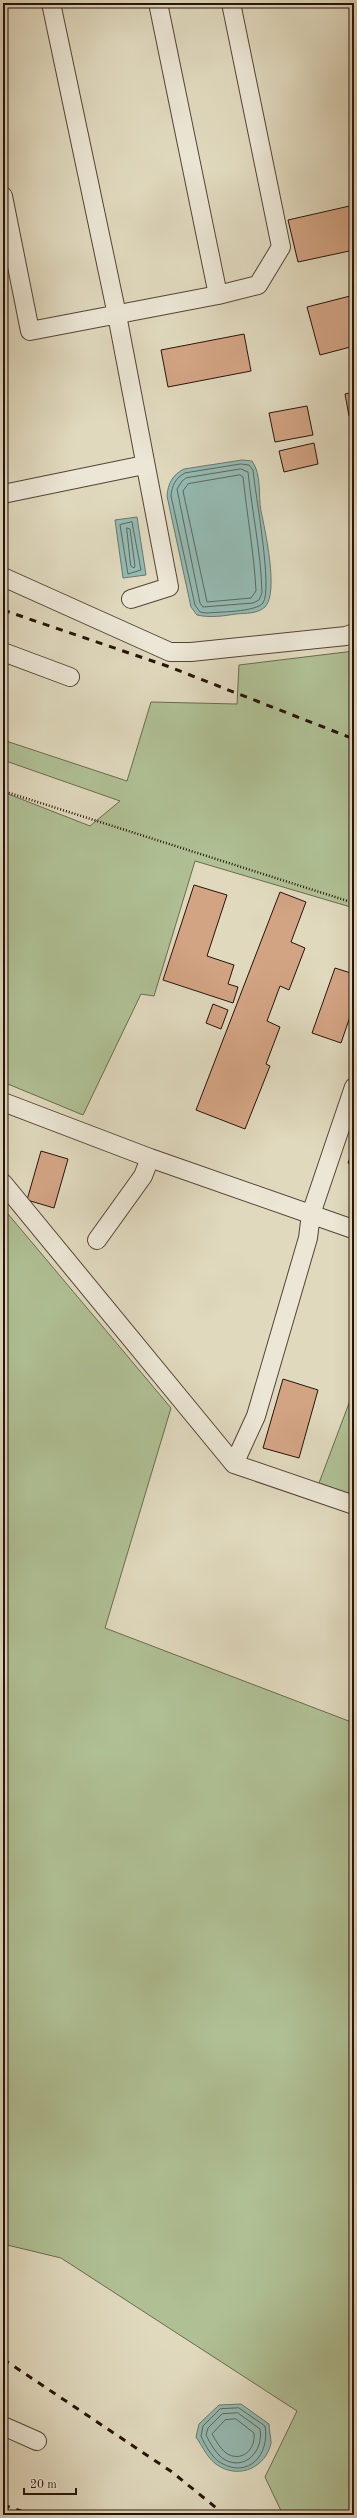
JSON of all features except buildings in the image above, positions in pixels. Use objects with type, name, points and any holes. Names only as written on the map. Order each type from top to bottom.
[{"type":"street","points":[[51,3],[117,315],[144,465],[169,588],[131,599]]},
{"type":"street","points":[[158,3],[218,295]]},
{"type":"street","points":[[3,196],[30,330],[117,315],[218,295],[258,285],[280,247],[230,3]]},
{"type":"street","points":[[3,494],[144,465]]},
{"type":"street","points":[[3,577],[170,652],[214,650],[346,636],[354,632]]},
{"type":"street","points":[[3,652],[70,677]]},
{"type":"street","points":[[234,1464],[256,1416],[308,1238],[311,1214],[354,1087]]},
{"type":"street","points":[[3,1102],[150,1158],[350,1228]]},
{"type":"street","points":[[97,1240],[142,1176],[150,1158]]},
{"type":"street","points":[[3,1183],[234,1464],[354,1505]]},
{"type":"street","points":[[3,2426],[37,2441]]},
{"type":"path","points":[[3,791],[354,903]]},
{"type":"green space","points":[[354,651],[354,908],[195,861],[154,996],[141,994],[83,1115],[3,1082],[3,792],[90,826],[120,801],[3,760],[3,740],[127,781],[151,702],[237,704],[239,665]]},
{"type":"green space","points":[[3,1208],[171,1408],[105,1628],[354,1723],[354,2515],[283,2515],[265,2477],[297,2411],[61,2258],[3,2244]]},
{"type":"green space","points":[[354,1390],[354,1495],[319,1483]]},
{"type":"water","points":[[242,460],[252,461],[257,472],[260,505],[270,561],[271,589],[269,600],[265,607],[255,612],[216,616],[197,615],[191,607],[167,496],[168,488],[171,480],[176,474],[184,469]]},
{"type":"water","points":[[137,517],[146,575],[123,578],[115,520]]},
{"type":"water","points":[[241,2404],[269,2424],[271,2443],[264,2459],[258,2464],[243,2471],[227,2470],[219,2466],[209,2457],[196,2437],[199,2424],[219,2405]]},
{"type":"railway","points":[[3,610],[167,666],[354,739]]},
{"type":"railway","points":[[3,2359],[172,2472],[225,2515]]},
{"type":"railway","points":[[3,2505],[33,2515]]}]
